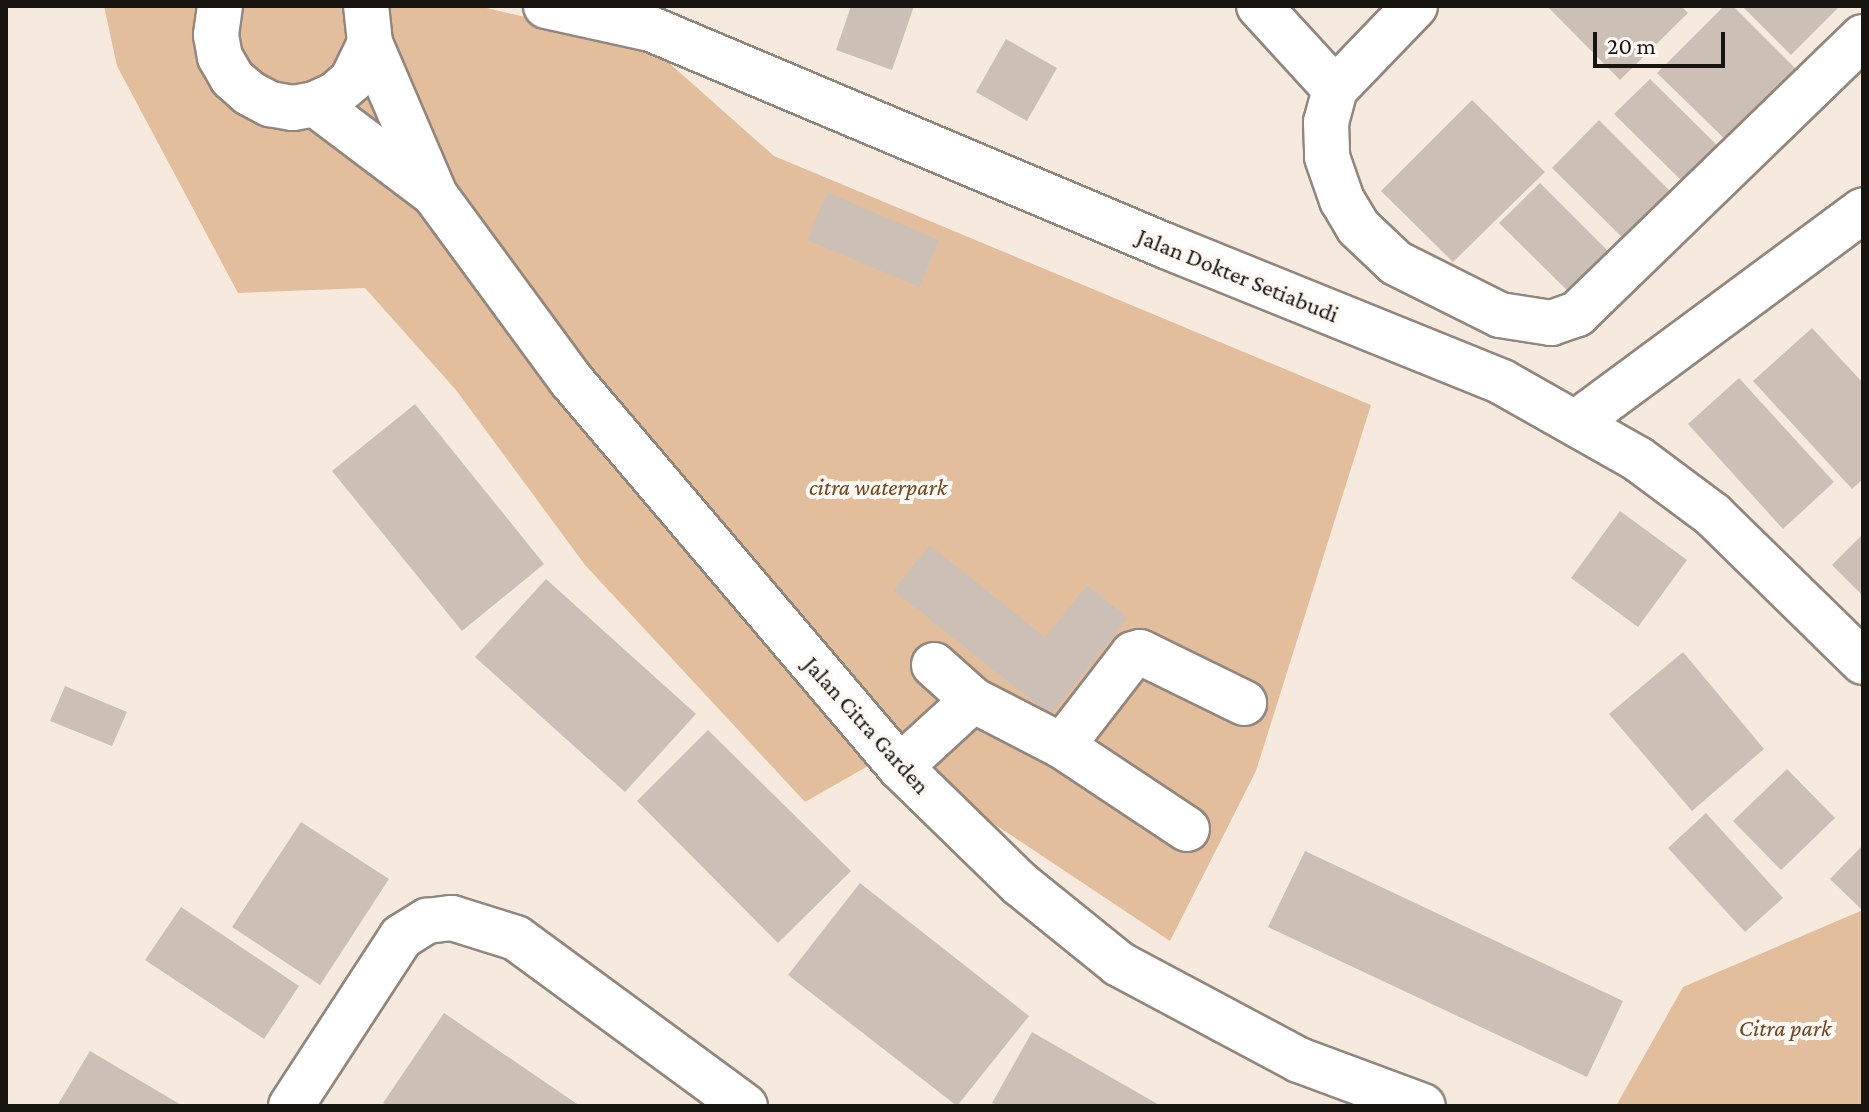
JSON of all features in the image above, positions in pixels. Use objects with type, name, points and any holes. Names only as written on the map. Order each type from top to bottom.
[{"type":"street","name":"Jalan Dokter Setiabudi","points":[[546,6],[651,29],[1166,246],[1502,382],[1638,459],[1713,515],[1863,662]]},
{"type":"street","points":[[1259,6],[1335,89]]},
{"type":"street","points":[[1415,6],[1335,89],[1326,122],[1327,157],[1342,200],[1358,227],[1396,263],[1484,307],[1519,320],[1551,323],[1577,314],[1863,37]]},
{"type":"street","points":[[209,16],[220,57],[232,78],[249,93],[270,104],[293,108],[315,104],[336,94],[352,80],[368,25]]},
{"type":"street","name":"Jalan Citra Garden","points":[[368,25],[435,195],[571,380],[900,767],[1020,884],[1119,964],[1299,1060],[1423,1106]]},
{"type":"street","name":"Jalan Citra Garden","points":[[315,104],[435,195]]},
{"type":"street","points":[[1577,422],[1863,210]]},
{"type":"street","points":[[1062,746],[1133,654],[1140,652],[1244,703]]},
{"type":"street","points":[[934,665],[973,700],[1062,746],[1187,829]]},
{"type":"street","points":[[900,767],[973,700]]},
{"type":"street","points":[[291,1106],[401,937],[427,921],[452,918],[516,938],[745,1106]]},
{"type":"green space","name":"citra waterpark","points":[[104,6],[478,6],[650,46],[774,156],[1371,405],[1256,771],[1170,941],[889,754],[805,802],[585,565],[456,390],[365,288],[238,293],[117,66]]},
{"type":"green space","name":"Citra park","points":[[1863,910],[1863,1106],[1616,1106],[1683,987]]},
{"type":"building","points":[[851,6],[914,6],[892,70],[836,50]]},
{"type":"building","points":[[1547,6],[1681,6],[1688,13],[1620,80]]},
{"type":"building","points":[[1724,6],[1733,6],[1805,78],[1734,148],[1657,73]]},
{"type":"building","points":[[1742,6],[1840,6],[1791,55]]},
{"type":"building","points":[[1006,39],[1057,68],[1027,121],[976,92]]},
{"type":"building","points":[[1650,79],[1728,156],[1692,191],[1614,114]]},
{"type":"building","points":[[1472,100],[1545,172],[1453,262],[1381,191]]},
{"type":"building","points":[[1599,120],[1681,202],[1634,249],[1552,168]]},
{"type":"building","points":[[1540,183],[1622,265],[1582,305],[1499,223]]},
{"type":"building","points":[[827,192],[939,240],[919,287],[807,240]]},
{"type":"building","points":[[1812,328],[1863,383],[1863,479],[1852,489],[1753,381]]},
{"type":"building","points":[[1739,378],[1834,482],[1783,529],[1688,424]]},
{"type":"building","points":[[415,404],[544,564],[462,631],[332,471]]},
{"type":"building","points":[[1620,511],[1687,560],[1638,627],[1571,578]]},
{"type":"building","points":[[1863,534],[1863,596],[1832,565]]},
{"type":"building","points":[[930,545],[1045,637],[1087,585],[1128,618],[1050,715],[893,590]]},
{"type":"building","points":[[546,579],[696,714],[625,792],[475,657]]},
{"type":"building","points":[[1683,652],[1764,749],[1692,811],[1609,714]]},
{"type":"building","points":[[65,686],[127,712],[112,746],[50,721]]},
{"type":"building","points":[[708,730],[851,871],[778,943],[637,801]]},
{"type":"building","points":[[1787,769],[1835,818],[1781,870],[1733,821]]},
{"type":"building","points":[[1706,813],[1783,898],[1745,932],[1668,848]]},
{"type":"building","points":[[301,822],[389,879],[320,985],[232,927]]},
{"type":"building","points":[[1863,845],[1863,911],[1830,879]]},
{"type":"building","points":[[1305,851],[1623,1001],[1587,1077],[1268,927]]},
{"type":"building","points":[[860,883],[1029,1016],[957,1106],[788,975]]},
{"type":"building","points":[[181,907],[299,986],[264,1039],[145,960]]},
{"type":"building","points":[[444,1013],[580,1106],[388,1106],[383,1103]]},
{"type":"building","points":[[1032,1032],[1161,1106],[998,1106],[992,1103]]},
{"type":"building","points":[[90,1051],[183,1106],[57,1106]]}]
